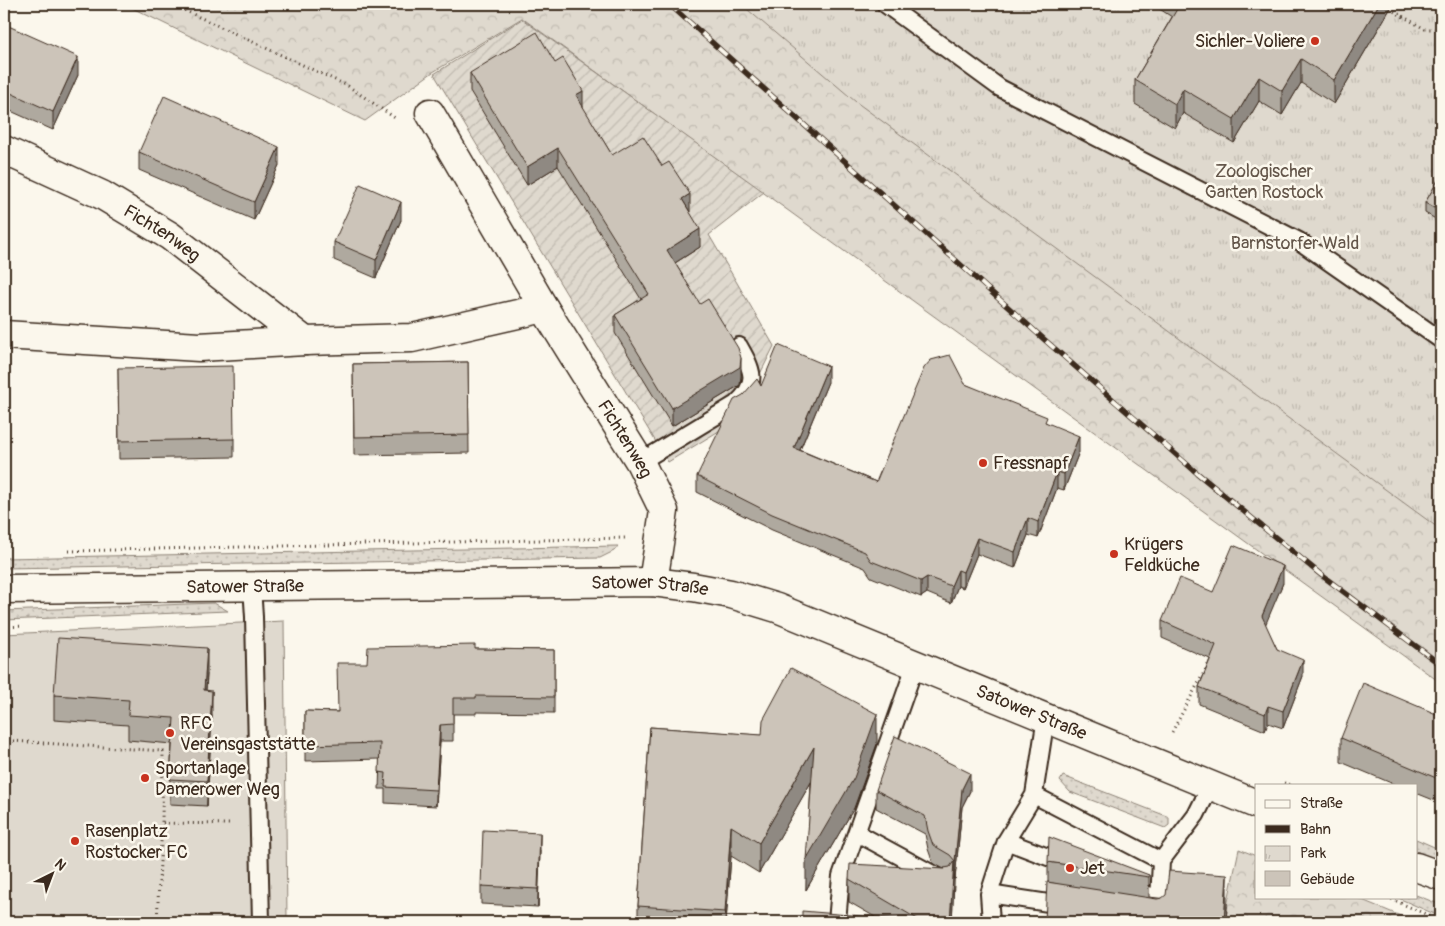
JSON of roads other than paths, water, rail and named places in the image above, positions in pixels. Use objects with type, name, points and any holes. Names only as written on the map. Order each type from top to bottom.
[{"type":"street","name":"Fichtenweg","points":[[430,112],[544,308],[640,462],[664,511],[653,582]]},
{"type":"street","name":"Fichtenweg","points":[[4,150],[102,195],[170,236],[305,341]]},
{"type":"street","points":[[4,335],[199,347],[305,341],[412,338],[544,308]]},
{"type":"street","name":"Satower Straße","points":[[4,589],[653,582],[693,587],[731,594],[776,608],[916,663],[1255,804]]},
{"type":"street","points":[[1418,868],[1441,876]]},
{"type":"lane","points":[[885,4],[1000,88],[1299,241],[1441,340]]},
{"type":"lane","points":[[640,462],[736,404],[743,397],[750,385],[751,366],[739,346]]},
{"type":"lane","points":[[252,586],[261,922]]},
{"type":"lane","points":[[837,922],[841,876],[916,663]]},
{"type":"lane","points":[[991,922],[989,894],[1006,841],[1034,795],[1046,717]]},
{"type":"lane","points":[[1139,917],[1158,921],[1161,861],[1196,815],[1211,785]]},
{"type":"lane","points":[[1034,795],[1161,861]]},
{"type":"lane","points":[[856,833],[945,881]]},
{"type":"lane","points":[[1006,841],[1087,872]]},
{"type":"lane","points":[[1114,882],[1159,899]]},
{"type":"lane","points":[[989,894],[1083,908]]},
{"type":"railway","points":[[669,4],[1046,341],[1197,473],[1320,574],[1441,665]]},
{"type":"place","name":"Sichler-Voliere","points":[[1315,41]]},
{"type":"place","name":"Fressnapf","points":[[983,463]]},
{"type":"place","name":"Krügers Feldküche","points":[[1114,554]]},
{"type":"place","name":"RFC Vereinsgaststätte","points":[[170,733]]},
{"type":"place","name":"Sportanlage Damerower Weg","points":[[145,778]]},
{"type":"place","name":"Rasenplatz Rostocker FC","points":[[75,841]]},
{"type":"place","name":"Jet","points":[[1070,868]]},
{"type":"park label","name":"Zoologischer Garten Rostock","points":[[1264,181]]},
{"type":"park label","name":"Barnstorfer Wald","points":[[1295,243]]}]
